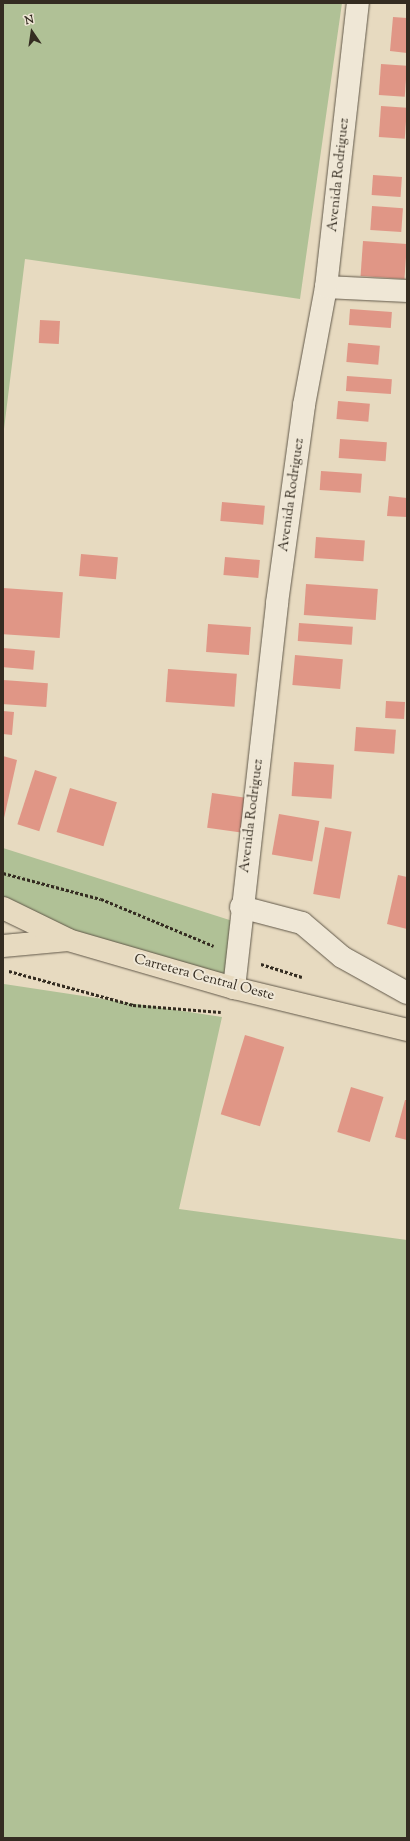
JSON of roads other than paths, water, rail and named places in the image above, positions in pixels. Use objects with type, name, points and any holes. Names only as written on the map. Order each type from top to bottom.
[{"type":"main road","points":[[3,908],[69,940]]},
{"type":"main road","name":"Carretera Central Oeste","points":[[3,920],[234,988],[407,1030]]},
{"type":"main road","points":[[3,946],[69,940]]},
{"type":"street","name":"Avenida Rodriguez","points":[[234,988],[241,907],[301,429],[326,287],[358,3]]},
{"type":"street","points":[[326,287],[407,291]]},
{"type":"street","points":[[241,907],[302,923],[342,957],[407,993]]}]
